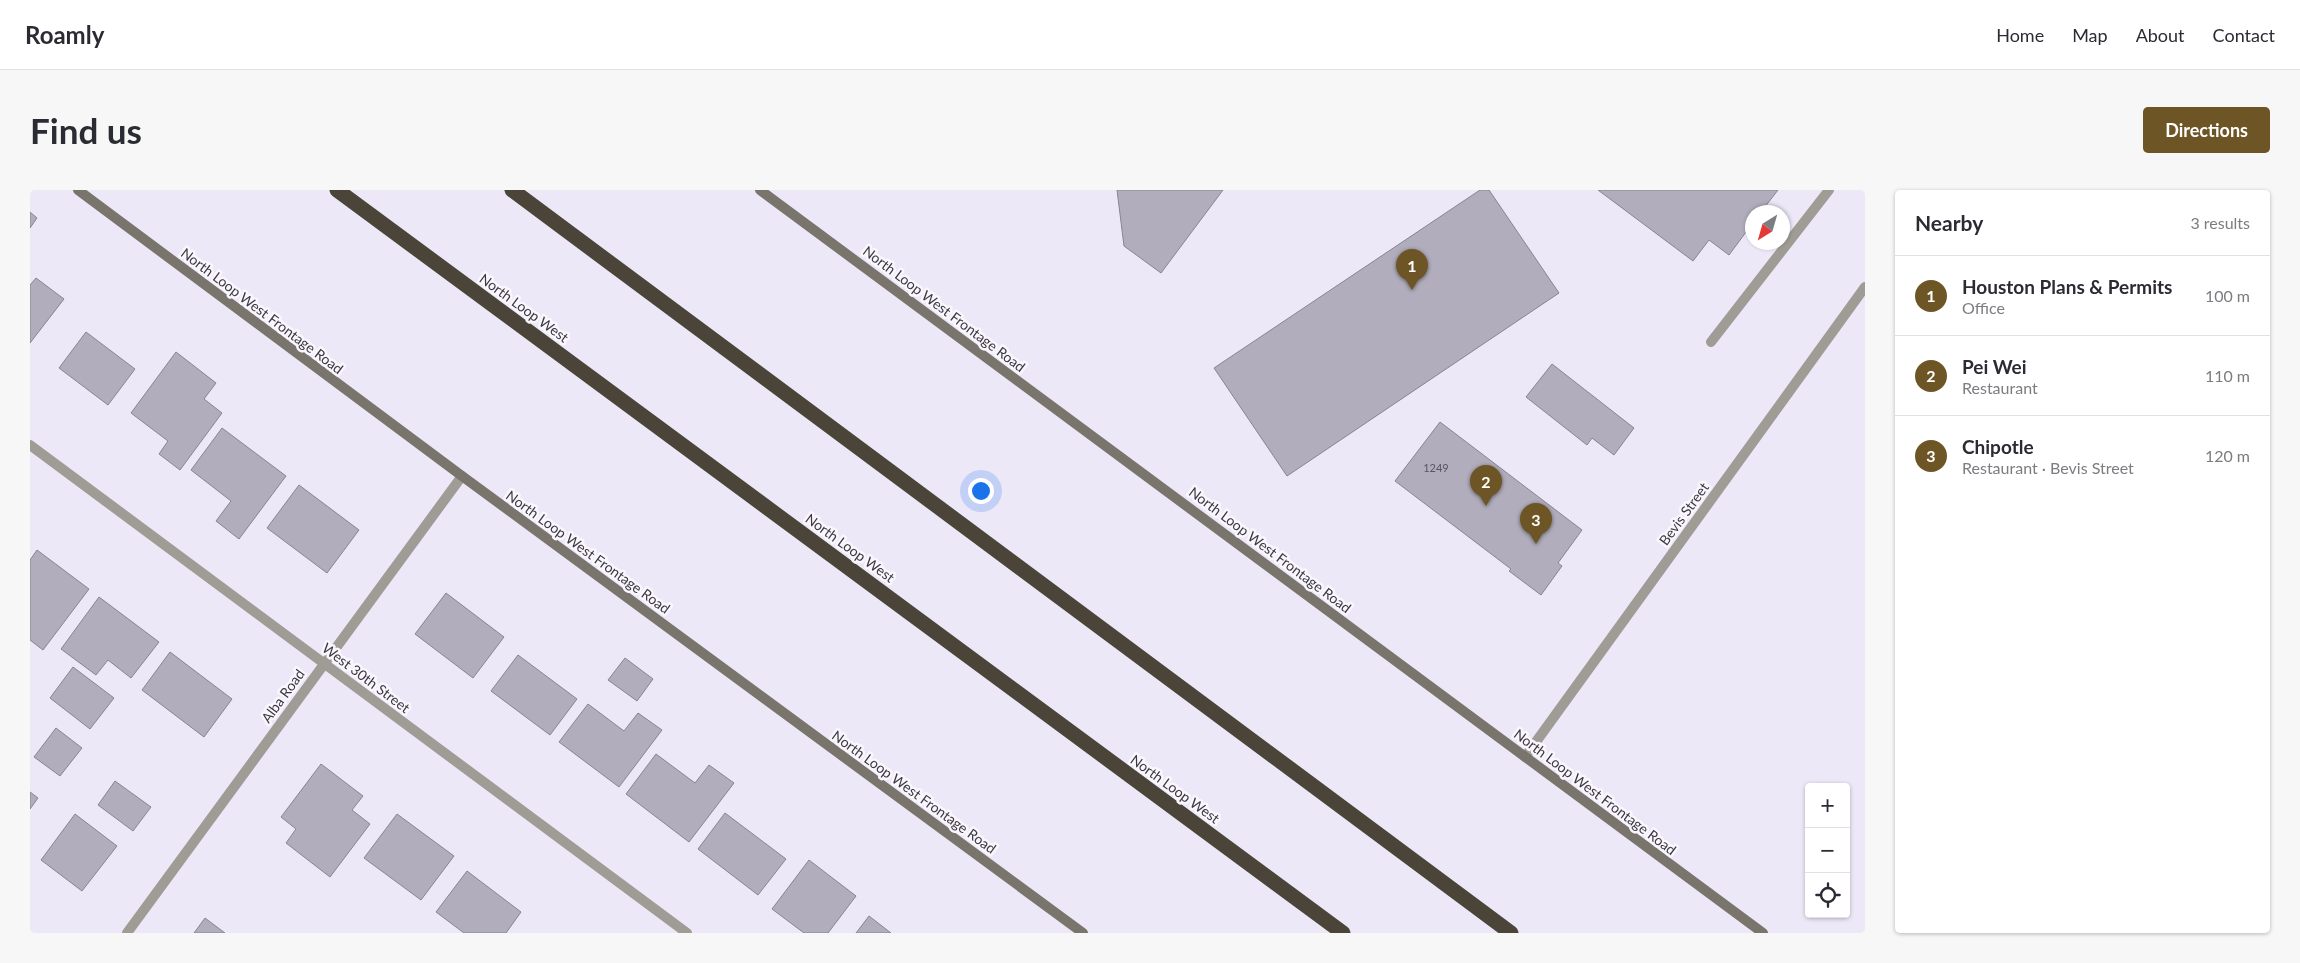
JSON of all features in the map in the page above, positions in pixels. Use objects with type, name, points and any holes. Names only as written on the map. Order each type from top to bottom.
[{"type":"highway","name":"North Loop West","points":[[337,190],[1343,933]]},
{"type":"highway","points":[[512,190],[1511,933]]},
{"type":"main road","name":"North Loop West Frontage Road","points":[[78,190],[462,476],[1083,933]]},
{"type":"main road","name":"North Loop West Frontage Road","points":[[760,190],[1763,933]]},
{"type":"street","points":[[1711,342],[1829,190]]},
{"type":"street","name":"Bevis Street","points":[[1525,757],[1865,287]]},
{"type":"street","name":"West 30th Street","points":[[30,445],[687,933]]},
{"type":"street","name":"Alba Road","points":[[127,933],[462,476]]},
{"type":"building","points":[[1117,190],[1223,190],[1161,273],[1124,246]]},
{"type":"building","points":[[1480,190],[1489,190],[1559,293],[1287,476],[1214,368]]},
{"type":"building","points":[[1598,190],[1778,190],[1766,205],[1745,205],[1745,233],[1729,255],[1709,240],[1693,261]]},
{"type":"building","points":[[30,212],[37,218],[30,228]]},
{"type":"building","points":[[36,278],[64,299],[30,343],[30,285]]},
{"type":"building","points":[[86,332],[135,369],[108,405],[59,368]]},
{"type":"building","points":[[176,352],[216,383],[204,399],[222,413],[180,470],[159,454],[168,441],[131,413]]},
{"type":"building","points":[[1552,364],[1634,428],[1614,455],[1592,438],[1587,445],[1526,397]]},
{"type":"building","points":[[1440,422],[1582,530],[1558,563],[1562,566],[1541,595],[1509,571],[1511,569],[1395,481]]},
{"type":"building","points":[[222,428],[286,476],[239,539],[216,521],[231,501],[191,470]]},
{"type":"building","points":[[299,485],[359,530],[327,573],[267,528]]},
{"type":"building","points":[[37,550],[89,589],[43,650],[30,640],[30,560]]},
{"type":"building","points":[[446,593],[504,637],[473,678],[415,634]]},
{"type":"building","points":[[99,597],[159,642],[131,678],[108,660],[96,675],[61,649]]},
{"type":"building","points":[[170,652],[232,699],[204,737],[142,690]]},
{"type":"building","points":[[518,655],[577,699],[550,735],[491,691]]},
{"type":"building","points":[[625,658],[653,679],[637,701],[608,680]]},
{"type":"building","points":[[73,667],[114,698],[90,729],[50,698]]},
{"type":"building","points":[[588,704],[624,731],[638,713],[662,730],[619,787],[559,742]]},
{"type":"building","points":[[56,728],[82,748],[60,776],[34,757]]},
{"type":"building","points":[[656,754],[695,783],[709,765],[734,783],[689,842],[626,794]]},
{"type":"building","points":[[321,764],[363,796],[352,810],[370,824],[330,877],[286,843],[296,829],[281,817]]},
{"type":"building","points":[[115,781],[151,807],[133,831],[98,805]]},
{"type":"building","points":[[30,792],[38,798],[30,809]]},
{"type":"building","points":[[725,813],[786,859],[758,895],[698,849]]},
{"type":"building","points":[[75,814],[117,846],[82,891],[41,860]]},
{"type":"building","points":[[397,814],[454,856],[421,900],[364,858]]},
{"type":"building","points":[[809,860],[856,896],[828,933],[804,933],[772,909]]},
{"type":"building","points":[[467,871],[521,912],[506,933],[464,933],[436,912]]},
{"type":"building","points":[[869,916],[891,933],[856,933]]},
{"type":"building","points":[[205,918],[225,933],[194,933]]},
{"type":"place","name":"Houston Plans & Permits","points":[[1412,290]]},
{"type":"place","name":"Pei Wei","points":[[1486,506]]},
{"type":"place","name":"Chipotle","points":[[1536,544]]}]
